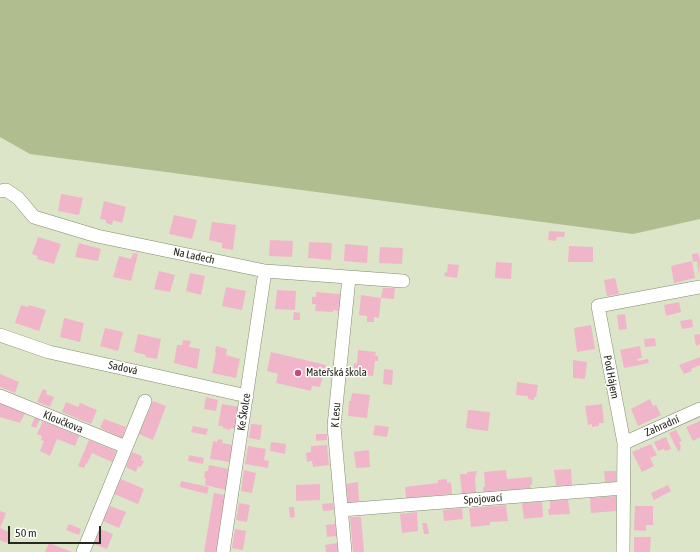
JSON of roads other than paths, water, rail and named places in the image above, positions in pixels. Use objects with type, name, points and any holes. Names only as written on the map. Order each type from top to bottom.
[{"type":"street","name":"Na Ladech","points":[[0,191],[6,190],[18,198],[34,217],[97,236],[265,271],[403,281]]},
{"type":"street","name":"Ke Školce","points":[[223,552],[265,271]]},
{"type":"street","name":"K Lesu","points":[[345,552],[334,426],[349,278]]},
{"type":"street","name":"Pod Hájem","points":[[623,552],[624,443],[598,306],[700,287]]},
{"type":"street","name":"Sadová","points":[[0,335],[49,352],[247,396]]},
{"type":"street","name":"Kloučkova","points":[[0,396],[126,447]]},
{"type":"street","points":[[83,552],[145,401]]},
{"type":"street","name":"Zahradní","points":[[624,443],[700,409]]},
{"type":"street","name":"Spojovací","points":[[341,510],[624,488]]},
{"type":"place","name":"Mateřská škola","points":[[298,373]]}]
